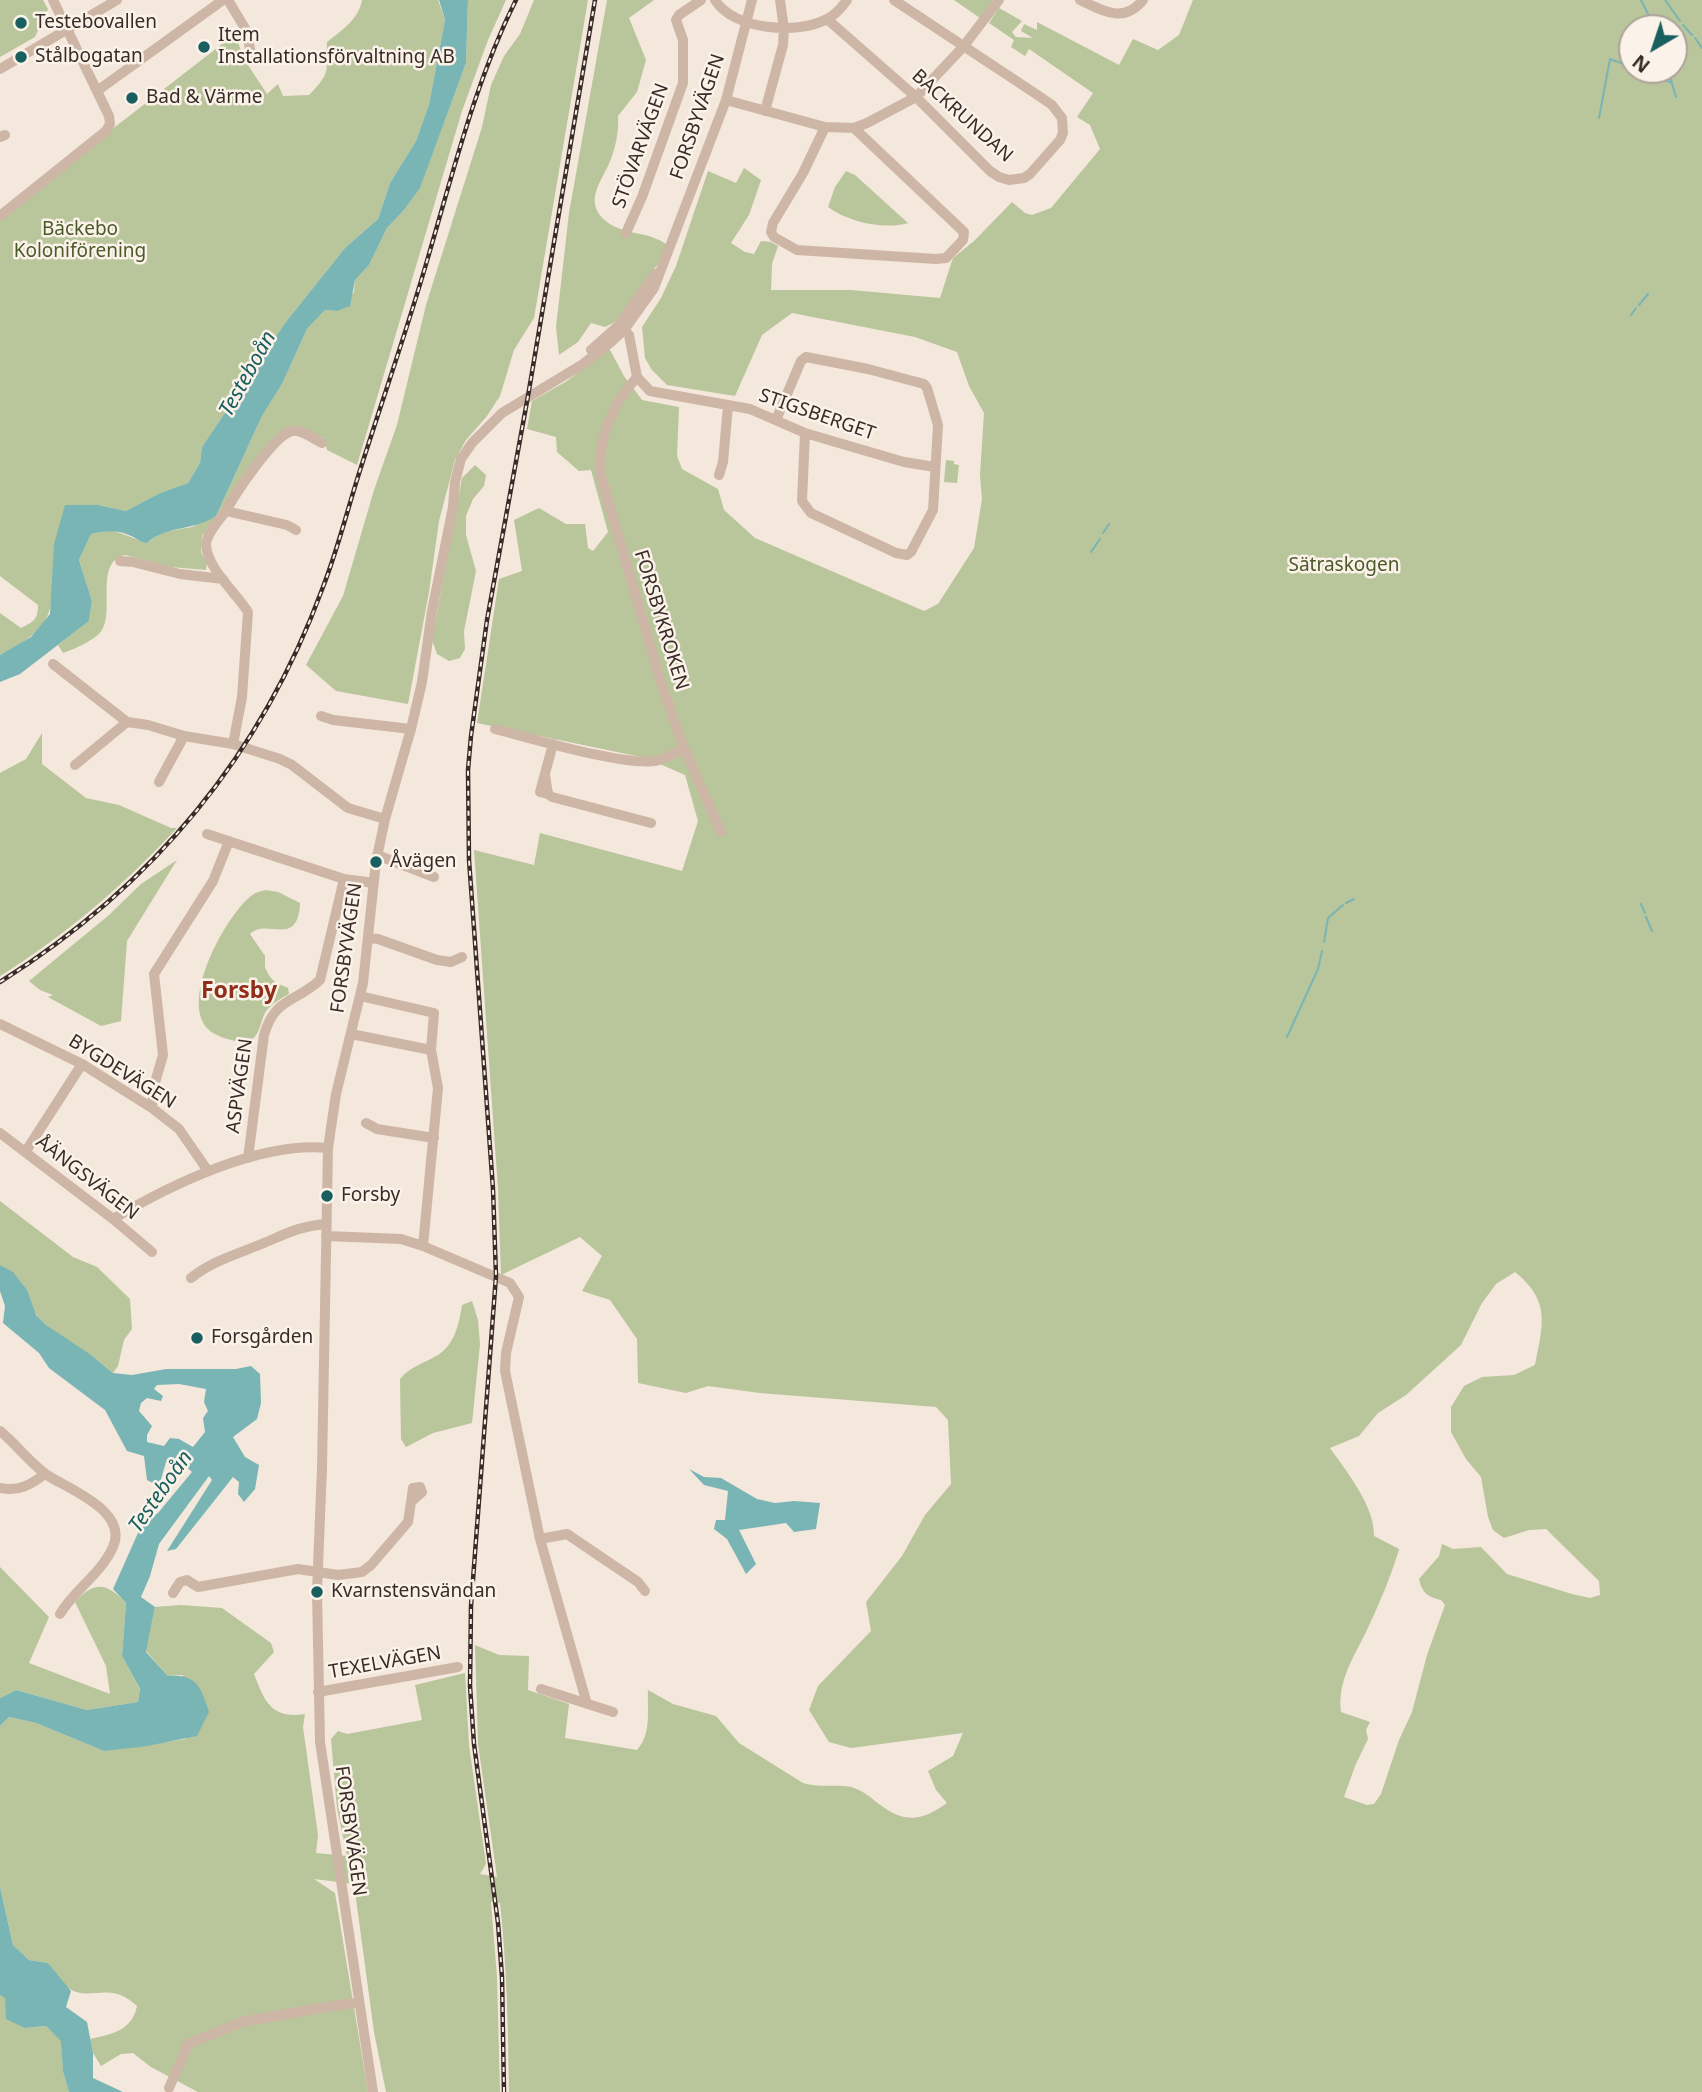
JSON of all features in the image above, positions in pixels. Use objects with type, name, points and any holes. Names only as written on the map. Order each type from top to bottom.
[{"type":"street","points":[[0,214],[106,131],[110,120],[52,0]]},
{"type":"street","points":[[0,69],[117,0]]},
{"type":"street","points":[[97,91],[226,0],[246,30],[252,58]]},
{"type":"street","name":"STÖVARVÄGEN","points":[[626,233],[642,197],[683,83],[683,40],[677,17],[701,0]]},
{"type":"street","points":[[715,0],[723,11],[733,17],[784,29],[827,19],[847,0]]},
{"type":"street","name":"FORSBYVÄGEN","points":[[373,2092],[320,1742],[318,1573],[328,1148],[336,1094],[360,996],[377,855],[422,682],[432,611],[461,459],[472,443],[502,413],[583,364],[622,327],[654,288],[726,100],[752,0]]},
{"type":"street","points":[[765,111],[783,45],[780,0]]},
{"type":"street","name":"BACKRUNDAN","points":[[827,19],[916,97],[990,171],[1009,180],[1024,178],[1030,174],[1060,140],[1063,126],[1059,112],[894,0]]},
{"type":"street","points":[[726,100],[825,127],[854,128],[867,124],[916,97],[963,47],[999,0]]},
{"type":"street","points":[[1080,0],[1113,14],[1133,11],[1143,0]]},
{"type":"street","points":[[825,127],[803,173],[773,223],[771,232],[775,237],[797,250],[946,258],[963,240],[964,232],[854,128]]},
{"type":"street","points":[[622,327],[629,335],[636,377]]},
{"type":"street","points":[[776,420],[801,361],[806,357],[913,380],[927,388],[938,425],[933,510],[915,547],[907,555],[820,517],[804,507],[801,495],[805,433]]},
{"type":"street","name":"STIGSBERGET","points":[[636,377],[650,391],[750,409],[805,433],[904,462],[935,467]]},
{"type":"street","name":"FORSBYKROKEN","points":[[636,377],[615,406],[602,439],[600,474],[661,683],[684,748],[720,832]]},
{"type":"street","name":"STIGSBERGET","points":[[719,475],[723,462],[728,406]]},
{"type":"street","points":[[233,744],[242,697],[248,612],[210,560],[206,545],[208,538],[242,484],[280,439],[291,431],[322,443]]},
{"type":"street","points":[[226,511],[287,525],[296,530]]},
{"type":"street","points":[[120,561],[180,574],[223,579]]},
{"type":"street","points":[[53,664],[127,722],[184,736],[233,744],[280,759],[292,765],[348,808],[385,819]]},
{"type":"street","points":[[321,716],[334,720],[411,729]]},
{"type":"street","points":[[75,765],[127,722]]},
{"type":"street","points":[[495,729],[638,762],[658,761],[684,748]]},
{"type":"street","points":[[159,782],[184,736]]},
{"type":"street","points":[[554,744],[540,792],[651,823]]},
{"type":"street","points":[[207,834],[344,879],[374,883]]},
{"type":"street","points":[[152,1108],[154,1086],[163,1055],[154,974],[214,881],[229,841]]},
{"type":"street","points":[[377,855],[434,877]]},
{"type":"street","name":"ASPVÄGEN","points":[[248,1158],[268,1020],[278,1007],[320,980],[344,879]]},
{"type":"street","points":[[369,938],[437,960],[451,962],[462,957]]},
{"type":"street","points":[[360,996],[434,1013],[431,1050],[438,1088],[424,1246]]},
{"type":"street","name":"BYGDEVÄGEN","points":[[0,1024],[82,1064],[152,1108],[179,1129],[208,1171]]},
{"type":"street","points":[[351,1034],[431,1050]]},
{"type":"street","points":[[26,1151],[82,1064]]},
{"type":"street","points":[[366,1123],[377,1129],[434,1138]]},
{"type":"street","name":"ÅÄNGSVÄGEN","points":[[0,1133],[152,1252]]},
{"type":"street","points":[[113,1219],[168,1188],[208,1171],[248,1158],[293,1149],[328,1148]]},
{"type":"street","points":[[191,1278],[202,1269],[229,1256],[264,1244],[299,1227],[326,1224]]},
{"type":"street","points":[[326,1236],[401,1239],[424,1246],[510,1283],[519,1297],[506,1353],[505,1371],[540,1539],[587,1704]]},
{"type":"street","points":[[0,1431],[45,1474],[104,1510],[114,1526],[114,1545],[99,1570],[69,1599],[60,1614]]},
{"type":"street","points":[[0,1488],[14,1491],[45,1474]]},
{"type":"street","points":[[173,1593],[180,1582],[187,1580],[198,1587],[298,1569],[318,1573],[353,1574],[367,1568],[408,1522],[411,1502]]},
{"type":"street","points":[[540,1539],[567,1534],[638,1581],[645,1591]]},
{"type":"street","name":"TEXELVÄGEN","points":[[318,1692],[458,1668]]},
{"type":"street","points":[[541,1689],[613,1712]]},
{"type":"street","points":[[170,2088],[188,2044],[243,2022],[358,2003]]},
{"type":"green space","name":"Testebovallen","points":[[0,0],[43,0],[48,9],[35,37],[0,57]]},
{"type":"green space","name":"Bäckebo Koloniförening","points":[[362,0],[438,0],[445,20],[429,106],[416,141],[390,183],[378,219],[345,248],[285,323],[202,447],[200,463],[188,483],[160,493],[126,511],[98,505],[51,601],[46,619],[26,640],[0,655],[0,613],[21,628],[34,620],[38,605],[0,576],[0,216],[235,34],[244,59],[267,94],[278,84],[283,96],[309,95],[325,76],[327,42],[353,19]]},
{"type":"green space","points":[[468,0],[506,0],[462,111],[357,465],[327,450],[324,438],[299,428],[287,428],[202,536],[201,552],[207,564],[206,570],[171,567],[125,555],[116,559],[108,576],[107,610],[102,630],[90,641],[63,653],[58,645],[89,621],[92,601],[79,560],[91,534],[112,530],[147,543],[163,532],[192,527],[216,516],[262,416],[282,384],[307,329],[325,310],[337,311],[354,292],[355,280],[369,265],[387,228],[420,187],[466,63]]},
{"type":"green space","points":[[534,0],[588,0],[534,318],[514,350],[500,396],[466,440],[455,460],[439,521],[408,704],[336,691],[306,665],[343,596],[374,490],[397,425],[426,305],[482,127],[491,85],[504,56],[520,34]]},
{"type":"green space","points":[[607,0],[654,0],[629,18],[646,60],[637,92],[618,116],[616,143],[596,191],[596,207],[599,214],[614,226],[653,237],[667,245],[661,260],[615,322],[605,327],[591,323],[578,342],[559,355],[556,327],[569,213]]},
{"type":"green space","points":[[954,0],[993,0],[980,18]]},
{"type":"green space","name":"Sätraskogen","points":[[1193,0],[1702,0],[1702,2092],[509,2092],[507,1997],[500,1903],[491,1902],[497,1977],[500,2092],[386,2092],[374,2032],[354,1884],[314,1879],[335,1893],[368,2092],[198,2092],[151,2067],[133,2053],[121,2054],[101,2066],[93,2053],[90,2039],[113,2033],[126,2026],[137,2006],[118,1994],[85,1993],[70,1989],[48,1963],[29,1960],[13,1945],[0,1887],[0,1726],[9,1717],[36,1723],[104,1751],[186,1739],[183,1675],[168,1676],[146,1651],[155,1607],[180,1605],[222,1608],[271,1643],[274,1652],[254,1674],[271,1707],[285,1714],[305,1714],[303,1727],[318,1835],[316,1853],[347,1856],[337,1808],[331,1739],[338,1731],[347,1734],[422,1720],[415,1685],[465,1673],[469,1745],[486,1864],[480,1874],[497,1877],[478,1744],[475,1645],[499,1655],[529,1656],[528,1690],[569,1704],[565,1738],[637,1750],[647,1729],[648,1690],[673,1704],[716,1716],[739,1743],[803,1783],[855,1788],[888,1810],[905,1817],[929,1814],[947,1803],[936,1790],[928,1771],[953,1756],[963,1733],[851,1748],[829,1742],[809,1710],[818,1686],[871,1631],[866,1602],[902,1556],[925,1515],[951,1484],[948,1420],[936,1407],[760,1393],[708,1386],[686,1393],[638,1383],[637,1339],[610,1300],[582,1291],[602,1256],[580,1237],[501,1275],[498,1189],[474,850],[534,865],[540,833],[682,871],[698,821],[685,775],[646,758],[477,723],[499,579],[522,571],[514,520],[539,508],[566,524],[585,524],[588,548],[593,551],[608,532],[591,470],[579,471],[557,452],[556,437],[527,429],[532,401],[567,381],[609,348],[624,376],[642,400],[679,407],[677,456],[682,469],[718,489],[724,510],[755,538],[924,611],[938,604],[974,548],[982,499],[980,475],[984,413],[969,386],[957,352],[915,337],[792,313],[762,335],[735,396],[667,385],[652,370],[645,358],[642,327],[661,298],[676,266],[708,171],[736,183],[744,168],[761,180],[749,215],[731,243],[754,254],[761,241],[778,246],[772,264],[771,290],[851,290],[940,298],[953,258],[974,241],[1012,202],[1025,213],[1032,215],[1051,208],[1100,149],[1090,125],[1077,117],[1093,93],[1029,49],[1025,56],[1011,47],[1014,40],[989,23],[999,8],[1022,21],[1012,32],[1016,37],[1033,38],[1021,31],[1024,24],[1037,30],[1037,22],[1119,65],[1133,39],[1158,50],[1179,35]],"holes":[[[1515,1272],[1527,1283],[1542,1314],[1535,1365],[1514,1375],[1482,1377],[1464,1386],[1451,1407],[1451,1432],[1466,1459],[1481,1477],[1493,1530],[1504,1538],[1529,1530],[1546,1529],[1599,1581],[1600,1595],[1590,1598],[1572,1594],[1507,1574],[1481,1547],[1453,1549],[1442,1544],[1439,1556],[1419,1579],[1426,1594],[1441,1600],[1445,1605],[1427,1655],[1412,1712],[1399,1740],[1381,1794],[1374,1804],[1367,1805],[1344,1797],[1368,1739],[1366,1730],[1370,1722],[1341,1712],[1340,1701],[1344,1680],[1399,1549],[1374,1536],[1365,1501],[1330,1448],[1359,1436],[1378,1413],[1406,1395],[1461,1345],[1482,1303],[1496,1284]]]},
{"type":"green space","points":[[846,171],[855,175],[908,223],[888,226],[866,223],[846,217],[828,207],[835,187]]},
{"type":"green space","points":[[946,460],[959,465],[957,483],[944,482]]},
{"type":"green space","points":[[475,465],[486,475],[484,486],[473,499],[466,516],[466,535],[476,571],[464,631],[465,649],[460,658],[449,661],[437,654],[432,640],[462,478]]},
{"type":"green space","points":[[42,733],[42,764],[86,798],[119,805],[171,828],[177,828],[93,908],[48,944],[0,976],[0,773],[26,759]]},
{"type":"green space","points":[[177,860],[127,941],[121,1021],[101,1026],[48,997],[53,995],[40,990],[29,981],[109,915],[141,884]]},
{"type":"green space","points":[[266,890],[278,892],[300,903],[298,917],[288,929],[265,928],[250,934],[265,956],[265,968],[270,977],[288,988],[289,994],[267,1010],[258,1032],[252,1039],[232,1040],[217,1035],[204,1024],[199,1008],[200,988],[216,944],[228,924],[251,896]]},
{"type":"green space","points":[[0,1201],[73,1257],[97,1267],[130,1299],[132,1329],[124,1340],[118,1366],[113,1373],[46,1325],[36,1314],[22,1284],[0,1265]]},
{"type":"green space","points":[[472,1301],[478,1320],[480,1344],[472,1423],[433,1433],[406,1447],[401,1439],[400,1379],[444,1350],[455,1333],[462,1305]]},
{"type":"green space","points":[[0,1567],[49,1617],[29,1663],[110,1694],[106,1666],[75,1602],[95,1587],[107,1588],[119,1596],[126,1603],[122,1656],[140,1690],[138,1702],[87,1710],[16,1690],[0,1698]]},
{"type":"green space","points":[[0,1995],[5,1997],[7,2008],[25,2028],[46,2026],[62,2041],[63,2072],[69,2092],[0,2092]]},
{"type":"water","points":[[439,0],[468,0],[466,63],[420,188],[387,228],[369,265],[355,280],[350,306],[337,311],[325,310],[307,329],[282,384],[262,416],[216,516],[164,533],[147,543],[116,532],[91,534],[79,560],[92,601],[89,621],[20,674],[0,682],[0,655],[31,637],[50,614],[54,544],[65,505],[98,505],[126,511],[160,493],[188,483],[200,463],[202,447],[285,323],[345,248],[378,219],[390,183],[416,141],[429,105],[445,20]]},
{"type":"water","points":[[0,1265],[13,1272],[27,1290],[36,1315],[46,1325],[113,1373],[132,1375],[166,1369],[236,1369],[251,1366],[260,1374],[261,1403],[257,1419],[233,1437],[245,1457],[259,1465],[255,1489],[244,1502],[238,1494],[239,1482],[233,1477],[176,1549],[167,1551],[212,1480],[209,1476],[159,1544],[141,1597],[155,1607],[146,1652],[168,1676],[192,1680],[203,1696],[209,1712],[197,1736],[104,1751],[36,1723],[9,1717],[0,1726],[0,1698],[16,1690],[87,1710],[138,1702],[140,1689],[122,1656],[126,1603],[113,1589],[142,1524],[158,1513],[192,1472],[181,1462],[166,1462],[159,1486],[147,1480],[144,1456],[127,1451],[105,1410],[49,1368],[39,1353],[3,1323],[5,1306],[0,1291]],"holes":[[[179,1384],[206,1389],[204,1402],[208,1411],[203,1418],[205,1432],[193,1447],[179,1439],[170,1438],[164,1446],[147,1442],[152,1426],[139,1411],[141,1403],[147,1398],[161,1401],[163,1396],[154,1389],[157,1385]]]},
{"type":"water","points":[[689,1469],[704,1477],[721,1478],[757,1499],[775,1503],[820,1503],[816,1529],[794,1532],[786,1523],[739,1530],[756,1564],[746,1574],[727,1539],[714,1529],[716,1520],[725,1520],[728,1491],[704,1485]]},
{"type":"water","points":[[0,1887],[13,1945],[29,1960],[48,1963],[71,1991],[66,2007],[87,2022],[93,2053],[93,2078],[123,2092],[69,2092],[63,2072],[61,2041],[46,2026],[25,2028],[6,2019],[5,1998],[0,1995]]},
{"type":"waterway","points":[[1641,0],[1648,14]]},
{"type":"waterway","points":[[1665,0],[1675,14]]},
{"type":"waterway","points":[[1688,31],[1692,35]]},
{"type":"waterway","points":[[1695,38],[1702,48]]},
{"type":"waterway","points":[[1599,118],[1610,59],[1618,62]]},
{"type":"waterway","points":[[1672,84],[1676,97]]},
{"type":"waterway","points":[[1639,305],[1648,294]]},
{"type":"waterway","points":[[1631,315],[1636,308]]},
{"type":"waterway","points":[[1103,533],[1109,524]]},
{"type":"waterway","points":[[1091,552],[1100,539]]},
{"type":"waterway","points":[[1346,903],[1354,899]]},
{"type":"waterway","points":[[1641,904],[1645,913]]},
{"type":"waterway","points":[[1324,942],[1328,918],[1343,905]]},
{"type":"waterway","points":[[1646,917],[1652,931]]},
{"type":"waterway","points":[[1287,1037],[1318,969],[1322,951]]},
{"type":"railway","points":[[0,982],[106,904],[153,859],[196,812],[234,761],[268,707],[298,649],[329,572],[467,125],[489,61],[516,0]]},
{"type":"railway","points":[[504,2092],[498,1923],[474,1744],[470,1686],[471,1606],[496,1276],[493,1189],[469,860],[468,770],[487,620],[595,0]]},
{"type":"place","name":"Testebovallen","points":[[21,23]]},
{"type":"place","name":"Item Installationsförvaltning AB","points":[[204,47]]},
{"type":"place","name":"Stålbogatan","points":[[21,57]]},
{"type":"place","name":"Bad & Värme","points":[[132,98]]},
{"type":"place","name":"Åvägen","points":[[376,862]]},
{"type":"place","name":"Forsby","points":[[327,1196]]},
{"type":"place","name":"Forsgården","points":[[197,1338]]},
{"type":"place","name":"Kvarnstensvändan","points":[[317,1592]]},
{"type":"district","name":"Forsby","points":[[239,991]]},
{"type":"water label","name":"Testeboån","points":[[248,374]]},
{"type":"water label","name":"Testeboån","points":[[161,1492]]}]
